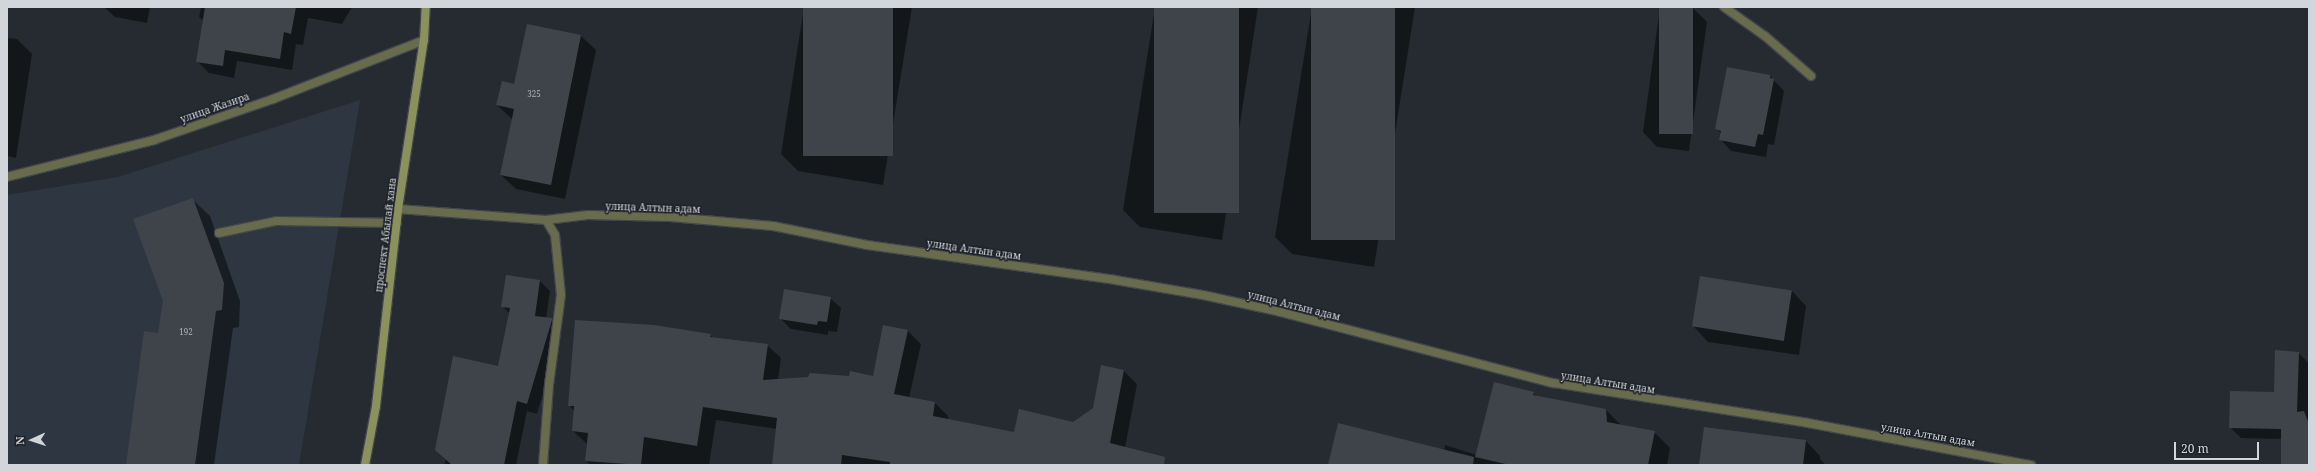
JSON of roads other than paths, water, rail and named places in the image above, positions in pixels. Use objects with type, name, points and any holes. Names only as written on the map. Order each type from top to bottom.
[{"type":"main road","name":"проспект Абылай хана","points":[[365,465],[376,406],[398,209],[424,40],[426,7]]},
{"type":"street","points":[[1724,7],[1765,36],[1812,76]]},
{"type":"street","name":"улица Жазира","points":[[7,177],[154,140],[273,99],[424,40]]},
{"type":"street","name":"улица Алтын адам","points":[[398,209],[546,220],[588,215],[655,217],[773,226],[867,245],[1122,281],[1203,295],[1280,312],[1553,384],[1808,423],[2031,465]]},
{"type":"street","points":[[543,465],[550,385],[561,295],[555,235],[546,220]]},
{"type":"street","points":[[220,233],[276,221],[397,223]]}]
